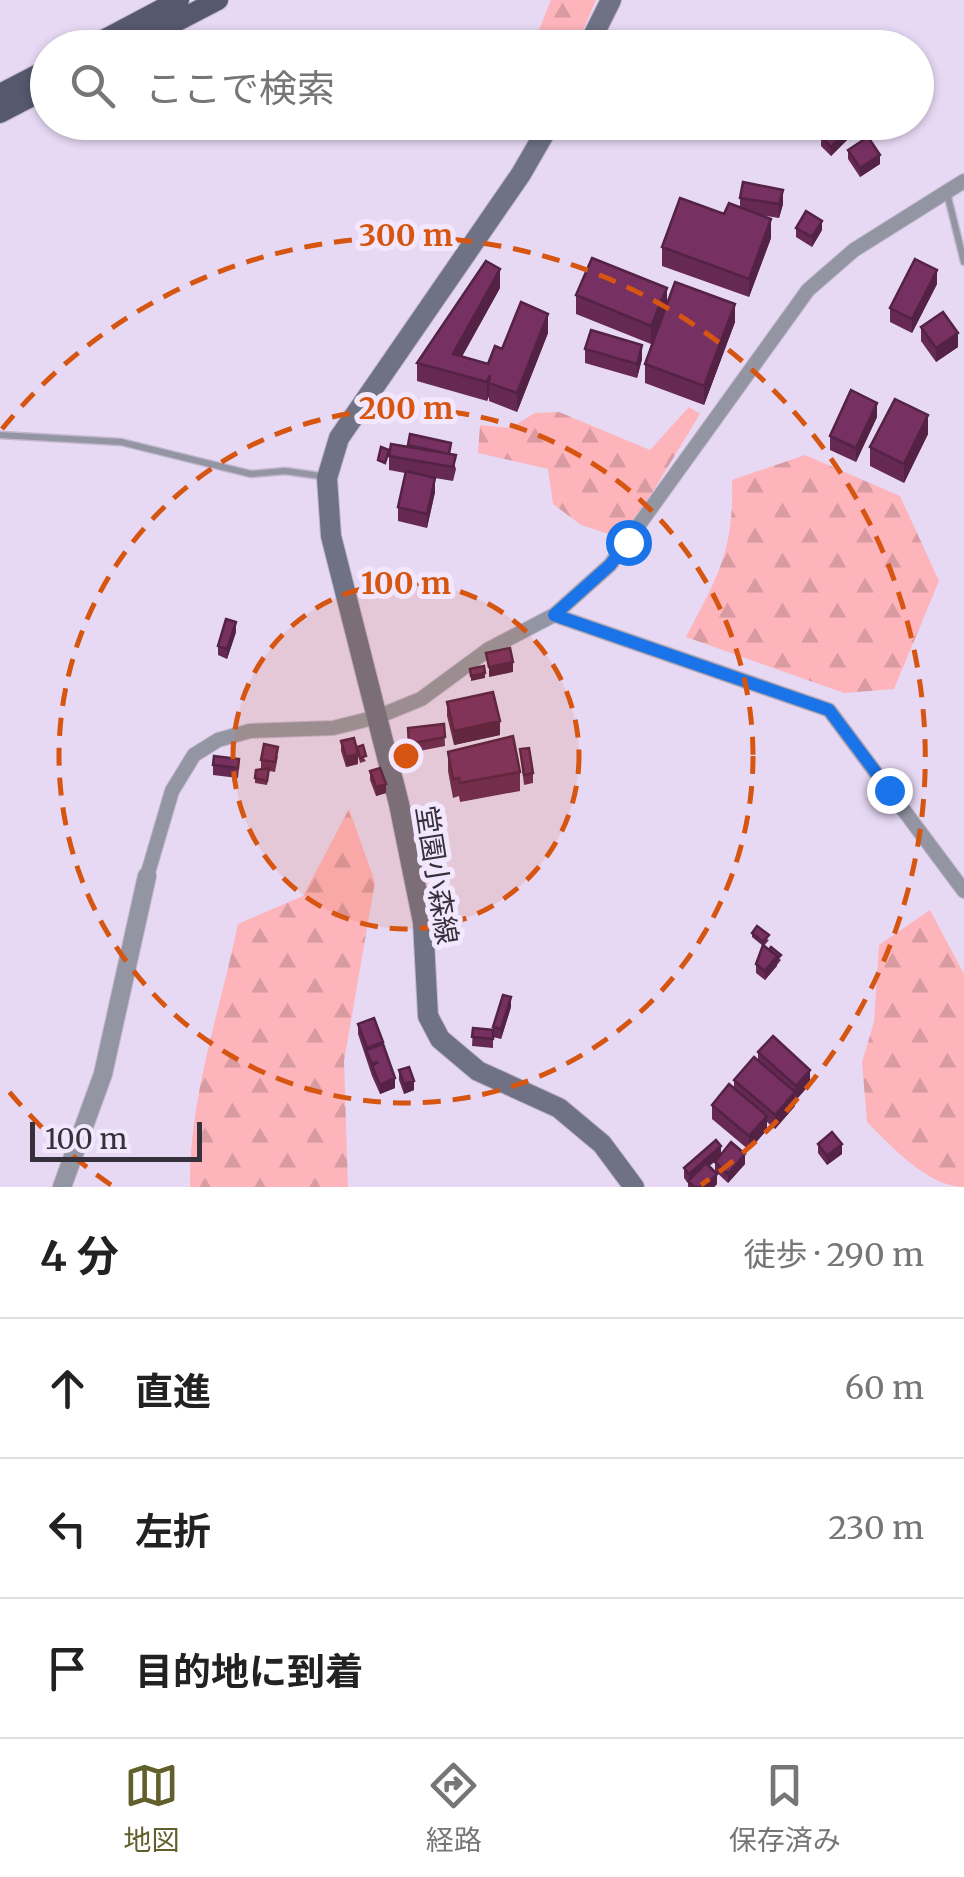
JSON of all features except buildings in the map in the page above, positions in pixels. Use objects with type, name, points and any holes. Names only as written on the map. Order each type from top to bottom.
[{"type":"main road","points":[[122,30],[179,0]]},
{"type":"main road","points":[[160,30],[218,0]]},
{"type":"main road","points":[[596,30],[610,0]]},
{"type":"main road","points":[[0,94],[30,78]]},
{"type":"main road","points":[[0,112],[30,97]]},
{"type":"main road","name":"堂園小森線","points":[[541,140],[339,438],[327,478],[330,536],[377,717],[422,922],[428,1016],[440,1039],[478,1070],[560,1108],[602,1144],[634,1187]]},
{"type":"street","points":[[62,1187],[103,1074],[147,876],[172,791],[194,754],[218,740],[250,732],[333,728],[377,717],[421,699],[489,649],[554,615],[610,565],[808,290],[854,250],[964,181]]},
{"type":"street","points":[[554,615],[829,710],[964,891]]},
{"type":"lane","points":[[947,192],[964,262]]},
{"type":"lane","points":[[0,435],[121,442],[251,474],[309,472],[327,478]]},
{"type":"green space","points":[[551,0],[596,0],[583,30],[539,30]]},
{"type":"green space","points":[[689,407],[700,414],[624,539],[581,525],[553,504],[548,469],[478,453],[480,425],[510,428],[535,413],[559,412],[650,450]]},
{"type":"green space","points":[[805,455],[900,496],[939,581],[894,689],[844,693],[686,637],[727,545],[732,480]]},
{"type":"green space","points":[[349,809],[375,882],[344,1061],[348,1187],[190,1187],[200,1087],[238,924],[303,896]]},
{"type":"green space","points":[[930,910],[964,974],[964,1187],[924,1173],[867,1122],[862,1062],[874,1022],[879,945]]},
{"type":"route","points":[[628,542],[610,565],[554,615],[829,710],[889,790]]}]
